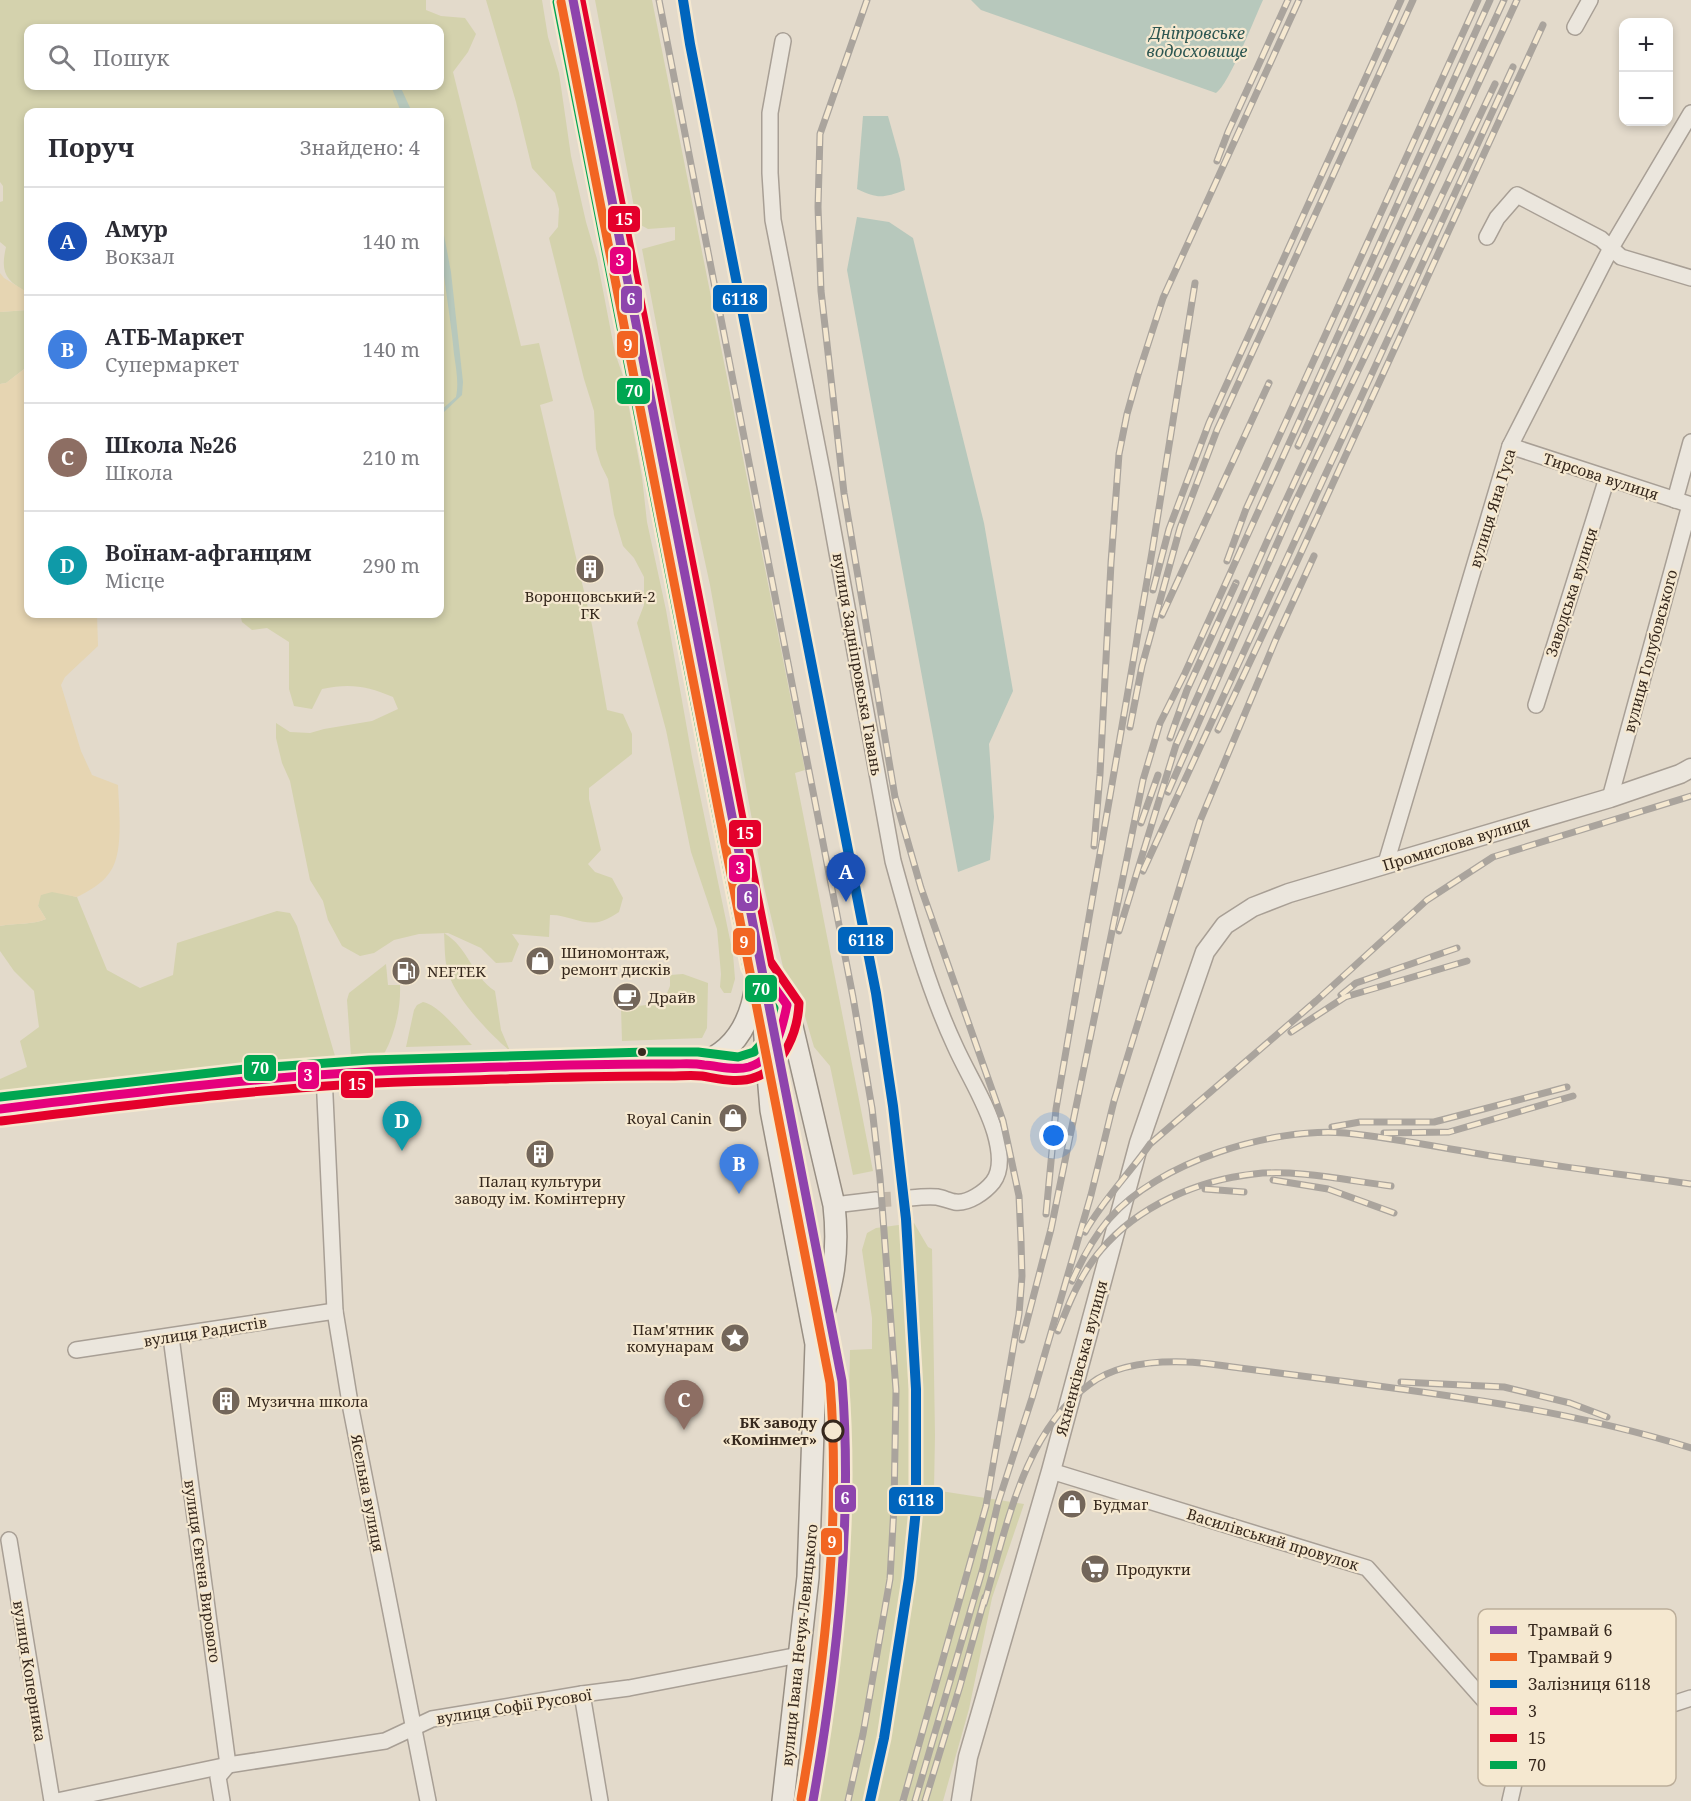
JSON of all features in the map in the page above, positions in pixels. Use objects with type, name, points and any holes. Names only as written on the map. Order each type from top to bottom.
[{"type":"main road","name":"вулиця Івана Нечуя-Левицького","points":[[569,0],[759,966],[771,1110],[816,1344]]},
{"type":"main road","name":"вулиця Івана Нечуя-Левицького","points":[[759,966],[787,1005],[834,1205],[837,1233],[836,1264],[816,1344],[808,1577],[783,1801]]},
{"type":"main road","points":[[706,1062],[730,1047],[740,1033],[749,1013],[759,966]]},
{"type":"main road","points":[[735,1069],[751,1066],[768,1056],[777,1041],[787,1005]]},
{"type":"main road","points":[[0,1109],[169,1088],[324,1075],[706,1062],[743,1052],[768,1056],[781,1063],[809,1094]]},
{"type":"main road","points":[[706,1062],[735,1069],[748,1078],[771,1110]]},
{"type":"street","points":[[1575,27],[1590,0]]},
{"type":"street","name":"вулиця Задніпровська Гавань","points":[[783,41],[770,113],[773,220],[825,486],[893,861],[909,922],[955,1046],[980,1094],[995,1133],[999,1157],[994,1181],[972,1198],[957,1202],[935,1197],[910,1198]]},
{"type":"street","name":"вулиця Яна Гуса","points":[[1386,864],[1510,446],[1611,248],[1691,113]]},
{"type":"street","points":[[1487,237],[1497,218],[1517,195],[1601,239],[1621,257],[1691,278]]},
{"type":"street","name":"вулиця Голубовського","points":[[1610,798],[1685,503],[1691,442]]},
{"type":"street","name":"Тирсова вулиця","points":[[1510,446],[1685,503]]},
{"type":"street","name":"Заводська вулиця","points":[[1536,705],[1607,478]]},
{"type":"street","name":"Промислова вулиця","points":[[1226,926],[1253,907],[1289,893],[1610,798],[1680,774],[1691,768]]},
{"type":"street","name":"Яхненківська вулиця","points":[[961,1801],[968,1757],[1052,1471],[1139,1143],[1205,952],[1226,926]]},
{"type":"street","name":"Ясельна вулиця","points":[[324,1075],[335,1311],[351,1409],[428,1801]]},
{"type":"street","points":[[834,1205],[876,1200]]},
{"type":"street","name":"вулиця Радистів","points":[[75,1350],[335,1311]]},
{"type":"street","name":"вулиця Євгена Вирового","points":[[171,1337],[196,1511],[228,1765],[218,1777],[222,1801]]},
{"type":"street","name":"Василівський провулок","points":[[1052,1471],[1367,1568],[1478,1693]]},
{"type":"street","name":"вулиця Коперника","points":[[9,1540],[54,1801]]},
{"type":"street","name":"вулиця Софії Русової","points":[[54,1801],[228,1765],[386,1741],[432,1719],[629,1688],[799,1656]]},
{"type":"street","points":[[582,1694],[600,1801]]},
{"type":"street","points":[[1676,1703],[1691,1698]]},
{"type":"street","points":[[1510,1801],[1513,1786]]},
{"type":"shaded area","points":[[0,0],[426,0],[426,10],[441,16],[465,18],[476,34],[468,52],[453,72],[521,346],[539,343],[553,401],[540,405],[592,625],[607,710],[623,714],[632,734],[632,754],[589,788],[589,799],[601,850],[588,864],[595,872],[612,878],[623,898],[619,912],[596,922],[550,915],[549,937],[512,934],[519,944],[512,962],[496,963],[481,948],[448,933],[419,934],[394,940],[374,953],[360,956],[342,946],[328,920],[323,901],[310,880],[290,781],[282,763],[276,738],[276,723],[290,732],[310,733],[372,721],[398,709],[393,697],[375,690],[350,686],[322,689],[312,709],[294,706],[289,689],[289,642],[267,628],[252,630],[242,622],[241,618],[444,618],[444,108],[24,108],[24,291],[9,279],[4,270],[6,247],[0,242],[0,202],[3,201],[3,186],[0,182]]},
{"type":"shaded area","points":[[486,0],[542,0],[548,37],[559,73],[571,156],[597,259],[615,353],[623,376],[642,477],[647,522],[733,954],[735,979],[731,993],[724,993],[720,987],[717,929],[691,852],[666,730],[637,623],[644,605],[644,577],[634,558],[623,546],[614,515],[608,479],[596,449],[594,411],[549,238],[558,227],[559,209],[555,193],[532,168],[516,102]]},
{"type":"shaded area","points":[[595,0],[652,0],[805,770],[795,773],[873,1171],[853,1175],[830,1066],[814,1047],[802,1006],[784,971],[764,887],[710,585],[676,428],[642,249],[675,240],[675,227],[648,229],[637,223]]},
{"type":"shaded area","points":[[24,310],[24,369],[6,383],[0,384],[0,312]]},
{"type":"shaded area","points":[[52,891],[77,897],[107,970],[140,988],[173,975],[177,943],[277,911],[290,913],[297,926],[335,1056],[0,1093],[0,1079],[27,1067],[20,1041],[39,1027],[34,991],[14,971],[0,951],[0,926],[46,919],[38,906],[40,895]]},
{"type":"shaded area","points":[[444,933],[459,946],[480,977],[495,991],[501,1030],[510,1051],[475,1016],[453,985],[446,965]]},
{"type":"shaded area","points":[[386,964],[388,985],[400,985],[398,1012],[391,1038],[384,1054],[351,1056],[347,1000],[349,993]]},
{"type":"shaded area","points":[[683,974],[708,983],[707,1028],[702,1038],[622,1041],[621,1008],[663,1003],[670,986],[670,975]]},
{"type":"shaded area","points":[[423,1002],[436,1008],[472,1045],[406,1047],[414,1010]]},
{"type":"shaded area","points":[[914,1223],[928,1247],[932,1249],[934,1490],[1024,1504],[992,1598],[969,1709],[943,1801],[815,1801],[823,1767],[845,1592],[850,1350],[872,1349],[872,1318],[862,1250],[867,1233],[876,1228]]},
{"type":"sand","points":[[0,273],[24,290],[24,310],[0,312]]},
{"type":"sand","points":[[24,369],[24,618],[97,618],[98,646],[65,677],[61,685],[81,751],[92,775],[118,785],[120,830],[114,864],[99,884],[77,897],[52,892],[41,895],[38,906],[46,919],[0,926],[0,384],[6,383]]},
{"type":"water","name":"Дніпровське водосховище","points":[[971,0],[1263,0],[1228,77],[1216,93],[981,10]]},
{"type":"water","points":[[393,90],[402,90],[410,108],[399,108]]},
{"type":"water","points":[[863,116],[888,116],[900,159],[905,190],[881,196],[857,189]]},
{"type":"water","points":[[857,217],[889,222],[913,238],[984,523],[1013,691],[989,744],[994,817],[990,860],[958,872],[847,270]]},
{"type":"water","points":[[444,235],[451,272],[463,382],[462,395],[444,412],[444,408],[456,397],[457,392],[444,275]]},
{"type":"tunnel","points":[[876,1200],[910,1198]]},
{"type":"railway","points":[[659,0],[853,997],[872,1108],[880,1178],[896,1390],[894,1506],[890,1579],[863,1734],[848,1801]]},
{"type":"railway","points":[[867,0],[820,134],[818,207],[821,291],[844,493],[895,797],[921,888],[1003,1121],[1019,1196],[1022,1276],[1019,1314],[986,1506],[903,1801]]},
{"type":"railway","points":[[1217,161],[1288,0]]},
{"type":"railway","points":[[1094,846],[1119,454],[1127,414],[1163,298],[1299,0]]},
{"type":"railway","points":[[1153,590],[1169,529],[1209,423],[1401,0]]},
{"type":"railway","points":[[1130,727],[1142,666],[1180,528],[1217,430],[1413,0]]},
{"type":"railway","points":[[1227,561],[1246,509],[1478,0]]},
{"type":"railway","points":[[1022,1340],[1051,1229],[1143,780],[1160,723],[1185,673],[1490,0]]},
{"type":"railway","points":[[1298,446],[1504,0]]},
{"type":"railway","points":[[1119,931],[1176,745],[1269,537],[1517,0]]},
{"type":"railway","points":[[1218,730],[1543,25]]},
{"type":"railway","points":[[1143,871],[1513,67]]},
{"type":"railway","points":[[1168,792],[1293,507],[1495,84]]},
{"type":"railway","points":[[1046,1214],[1056,1109],[1152,552],[1195,283]]},
{"type":"railway","points":[[1162,615],[1269,383]]},
{"type":"railway","points":[[915,1801],[983,1568],[998,1503],[1032,1398],[1091,1195],[1114,1101],[1200,821],[1276,639],[1314,556]]},
{"type":"railway","points":[[1170,738],[1187,690],[1236,583]]},
{"type":"railway","points":[[1141,823],[1158,775]]},
{"type":"railway","points":[[1085,1232],[1150,1144],[1316,1001],[1427,900],[1493,857],[1691,796]]},
{"type":"railway","points":[[1341,995],[1356,983],[1457,948]]},
{"type":"railway","points":[[1291,1032],[1345,997],[1467,961]]},
{"type":"railway","points":[[1332,1127],[1360,1122],[1434,1122],[1567,1087]]},
{"type":"railway","points":[[1384,1133],[1449,1132],[1573,1096]]},
{"type":"railway","points":[[1072,1281],[1088,1249],[1109,1219],[1130,1199],[1156,1181],[1218,1152],[1284,1136],[1316,1133],[1364,1135],[1522,1161],[1691,1184]]},
{"type":"railway","points":[[1058,1331],[1082,1278],[1101,1250],[1133,1220],[1170,1198],[1212,1182],[1270,1173],[1305,1174],[1391,1186]]},
{"type":"railway","points":[[1273,1180],[1328,1189],[1394,1213]]},
{"type":"railway","points":[[1205,1189],[1244,1192]]},
{"type":"railway","points":[[984,1604],[1020,1484],[1048,1428],[1067,1404],[1090,1384],[1111,1372],[1136,1365],[1161,1362],[1199,1363],[1434,1394],[1607,1425],[1691,1448]]},
{"type":"railway","points":[[1401,1382],[1504,1387],[1570,1403],[1607,1417]]},
{"type":"railway","points":[[925,1801],[985,1597]]},
{"type":"tram line","name":"6","points":[[573,0],[842,1381],[845,1486],[841,1592],[836,1645],[813,1801]]},
{"type":"tram line","name":"9","points":[[561,2],[830,1383],[833,1487],[829,1592],[810,1748],[801,1799]]},
{"type":"rail line","name":"6118","points":[[683,0],[876,993],[893,1106],[906,1219],[916,1389],[916,1509],[909,1578],[884,1738],[870,1801]]},
{"type":"transit line","name":"3","points":[[0,1109],[324,1074],[612,1064],[692,1064],[743,1068],[758,1063],[772,1050],[783,1024],[787,1005],[759,966],[569,0]]},
{"type":"transit line","name":"15","points":[[1,1121],[218,1095],[326,1086],[552,1077],[698,1076],[742,1080],[766,1072],[782,1057],[788,1047],[796,1025],[799,1003],[770,961],[581,0]]},
{"type":"transit line","name":"70","points":[[0,1097],[245,1069],[369,1060],[647,1052],[698,1052],[738,1057],[754,1052],[763,1042],[774,1008],[747,968],[557,2]]},
{"type":"place","name":"Воронцовський-2 ГК","points":[[590,569]]},
{"type":"place","name":"Амур","points":[[846,902]]},
{"type":"place","name":"Шиномонтаж, ремонт дисків","points":[[540,961]]},
{"type":"place","name":"NEFTEK","points":[[406,971]]},
{"type":"place","name":"Драйв","points":[[627,997]]},
{"type":"place","name":"Royal Canin","points":[[733,1118]]},
{"type":"place","name":"Воїнам-афганцям","points":[[402,1151]]},
{"type":"place","name":"Палац культури заводу ім. Комінтерну","points":[[540,1154]]},
{"type":"place","name":"АТБ-Маркет","points":[[739,1194]]},
{"type":"place","name":"Пам'ятник комунарам","points":[[735,1338]]},
{"type":"place","name":"Музична школа","points":[[226,1401]]},
{"type":"place","name":"Школа №26","points":[[684,1430]]},
{"type":"place","name":"БК заводу «Комінмет»","points":[[833,1431]]},
{"type":"place","name":"Будмаг","points":[[1072,1504]]},
{"type":"place","name":"Продукти","points":[[1095,1569]]}]
